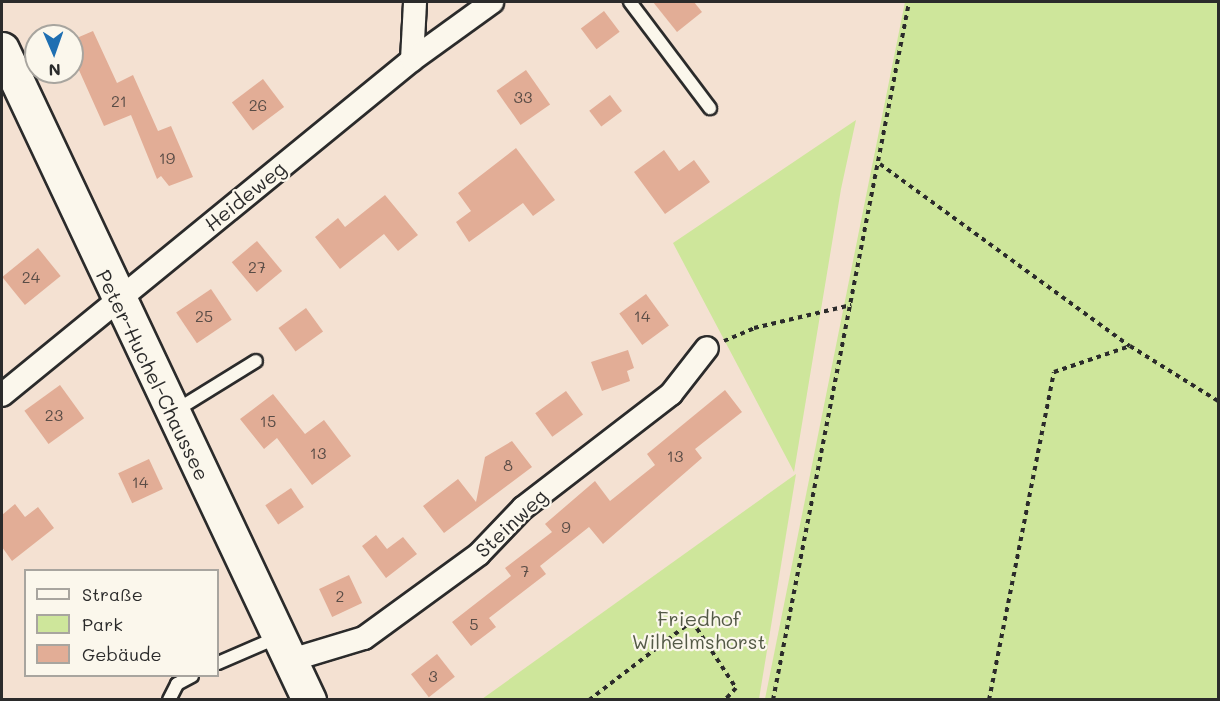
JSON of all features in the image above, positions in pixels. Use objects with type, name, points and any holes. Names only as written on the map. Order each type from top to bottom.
[{"type":"street","points":[[412,60],[415,2]]},
{"type":"street","name":"Heideweg","points":[[2,395],[412,60],[492,2]]},
{"type":"street","name":"Peter-Huchel-Chaussee","points":[[2,49],[117,300],[309,699]]},
{"type":"street","name":"Steinweg","points":[[285,648],[364,638],[479,554],[523,508],[671,394],[707,348]]},
{"type":"lane","points":[[630,2],[710,108]]},
{"type":"lane","points":[[172,414],[256,361]]},
{"type":"lane","points":[[219,663],[285,648]]},
{"type":"lane","points":[[169,699],[177,684],[189,677]]},
{"type":"path","points":[[773,699],[880,164],[909,2]]},
{"type":"path","points":[[880,164],[1130,346],[1218,401]]},
{"type":"path","points":[[707,348],[754,328],[851,304]]},
{"type":"path","points":[[989,699],[1054,372],[1130,346]]},
{"type":"path","points":[[589,699],[692,621],[736,688],[725,699]]},
{"type":"green space","points":[[905,2],[1218,2],[1218,699],[765,699]]},
{"type":"green space","points":[[856,120],[841,189],[794,472],[673,243]]},
{"type":"green space","name":"Friedhof Wilhelmshorst","points":[[796,474],[759,699],[482,699]]},
{"type":"building","points":[[653,2],[694,2],[702,12],[677,32]]},
{"type":"building","points":[[604,11],[620,32],[596,49],[581,28]]},
{"type":"building","points":[[93,31],[117,83],[133,75],[158,131],[171,126],[193,177],[169,186],[161,176],[157,179],[131,115],[104,126],[84,81],[84,35]]},
{"type":"building","points":[[526,70],[550,104],[521,125],[497,91]]},
{"type":"building","points":[[263,79],[284,107],[253,130],[232,102]]},
{"type":"building","points":[[610,95],[622,111],[601,127],[589,111]]},
{"type":"building","points":[[516,148],[555,200],[533,216],[523,203],[469,242],[456,222],[471,211],[458,193]]},
{"type":"building","points":[[664,150],[679,171],[694,160],[710,182],[665,214],[634,172]]},
{"type":"building","points":[[385,195],[418,235],[398,251],[384,234],[340,269],[315,237],[338,218],[345,227]]},
{"type":"building","points":[[257,241],[282,271],[257,292],[232,262]]},
{"type":"building","points":[[38,248],[61,276],[25,305],[2,277]]},
{"type":"building","points":[[211,289],[232,320],[197,343],[176,312]]},
{"type":"building","points":[[646,294],[669,326],[642,345],[619,313]]},
{"type":"building","points":[[306,308],[323,331],[296,351],[278,328]]},
{"type":"building","points":[[628,350],[634,368],[627,371],[630,381],[602,391],[591,362]]},
{"type":"building","points":[[60,385],[84,418],[49,444],[24,411]]},
{"type":"building","points":[[725,390],[742,412],[695,449],[702,458],[603,544],[589,527],[540,566],[546,574],[489,618],[496,627],[471,646],[452,622],[511,576],[505,568],[552,532],[545,524],[595,481],[610,501],[655,465],[647,454]]},
{"type":"building","points":[[566,391],[583,414],[552,437],[535,413]]},
{"type":"building","points":[[273,394],[305,434],[324,420],[351,456],[312,485],[277,438],[264,449],[240,419]]},
{"type":"building","points":[[512,441],[532,467],[444,533],[423,506],[458,479],[476,502],[485,457]]},
{"type":"building","points":[[149,459],[163,489],[132,503],[118,473]]},
{"type":"building","points":[[291,488],[304,507],[278,524],[265,505]]},
{"type":"building","points":[[15,504],[25,517],[38,507],[54,528],[12,561],[2,547],[2,515]]},
{"type":"building","points":[[376,535],[387,549],[403,537],[417,554],[386,578],[362,546]]},
{"type":"building","points":[[349,575],[362,603],[332,617],[319,589]]},
{"type":"building","points":[[437,654],[455,677],[429,697],[411,674]]}]
